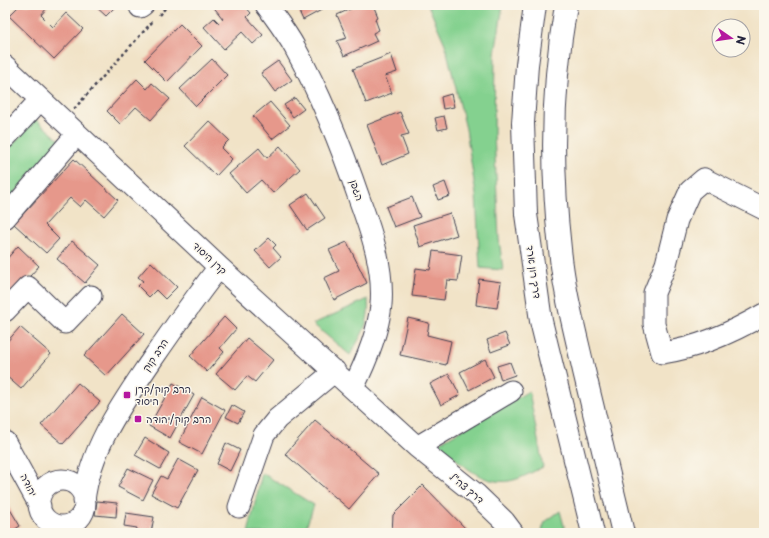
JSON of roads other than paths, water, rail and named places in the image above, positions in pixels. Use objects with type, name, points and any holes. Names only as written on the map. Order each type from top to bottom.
[{"type":"main road","name":"דרך רון ארד","points":[[535,5],[526,65],[523,123],[526,214],[541,321],[594,533]]},
{"type":"main road","points":[[566,5],[558,61],[555,105],[554,183],[560,250],[568,304],[623,533]]},
{"type":"street","name":"הגפן","points":[[266,5],[294,46],[322,100],[347,162],[373,238],[379,262],[381,305],[367,358],[354,388]]},
{"type":"street","name":"קרן היסוד","points":[[5,66],[219,267],[354,388],[417,447]]},
{"type":"street","points":[[5,138],[40,100]]},
{"type":"street","points":[[5,218],[70,127]]},
{"type":"street","points":[[764,209],[704,179],[690,192],[677,220],[666,264],[654,293],[654,324],[662,353],[684,350],[750,322],[764,314]]},
{"type":"street","name":"הרב קוק","points":[[79,517],[89,471],[107,429],[188,307],[219,267]]},
{"type":"street","points":[[5,311],[28,287],[65,323],[91,296]]},
{"type":"street","points":[[239,506],[264,435],[277,419],[335,371]]},
{"type":"street","points":[[417,447],[511,391]]},
{"type":"street","name":"דרך צה\"ל","points":[[417,447],[477,496],[504,521],[513,533]]},
{"type":"street","name":"הרב קוק","points":[[54,483],[75,474],[84,467],[98,449]]},
{"type":"street","name":"יהודה","points":[[9,451],[33,477],[54,483]]},
{"type":"street","name":"יהודה","points":[[9,451],[46,520]]},
{"type":"street","points":[[67,481],[79,488],[79,517],[68,525],[60,526],[46,520],[41,494],[54,483],[67,481]]},
{"type":"place","name":"הרב קוק/קרן היסוד","points":[[127,395]]},
{"type":"place","name":"הרב קוק/יהודה","points":[[138,419]]}]
